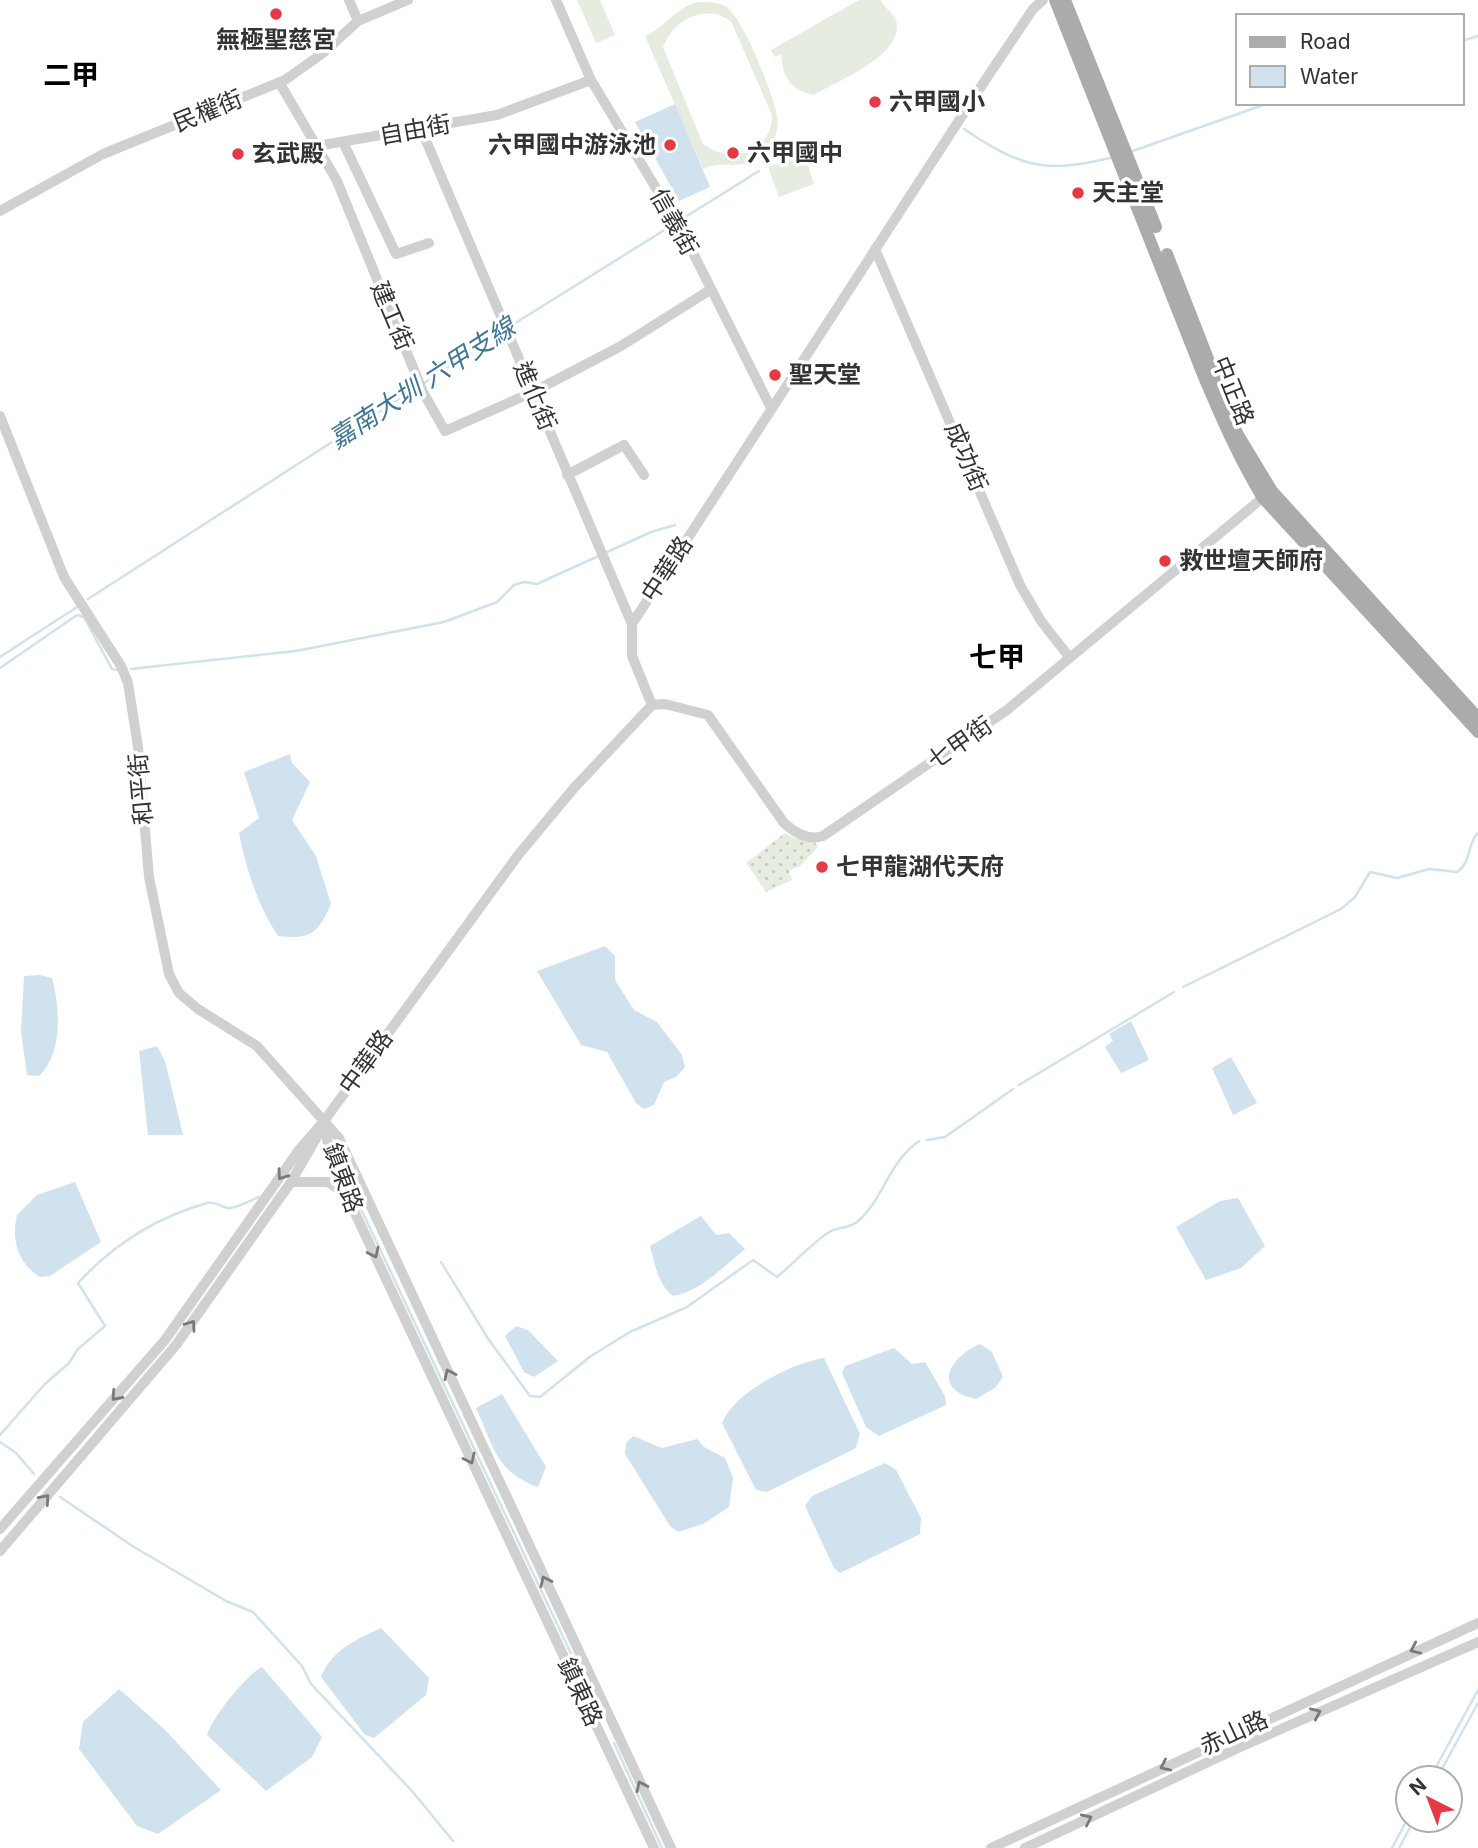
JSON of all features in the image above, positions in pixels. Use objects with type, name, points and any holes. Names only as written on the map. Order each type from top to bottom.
[{"type":"main road","name":"中正路","points":[[1055,0],[1229,438],[1267,495],[1478,732]]},
{"type":"main road","name":"中正路","points":[[1065,0],[1237,433],[1267,495],[1478,718]]},
{"type":"street","points":[[349,0],[358,21]]},
{"type":"street","name":"民權街","points":[[0,211],[103,154],[278,82],[301,70],[358,21],[408,0]]},
{"type":"street","name":"信義街","points":[[556,0],[591,80],[682,233],[771,408]]},
{"type":"street","name":"中華路","points":[[0,1530],[165,1340],[299,1150],[324,1121],[519,855],[574,788],[652,705],[632,656],[632,624],[1026,19],[1043,0]]},
{"type":"street","name":"自由街","points":[[317,146],[497,115],[591,80]]},
{"type":"street","name":"建工街","points":[[278,82],[337,181],[421,384],[445,431],[533,392],[621,346],[710,289]]},
{"type":"street","name":"進化街","points":[[421,130],[632,624]]},
{"type":"street","points":[[343,142],[396,254],[429,243]]},
{"type":"street","name":"成功街","points":[[875,249],[1020,585],[1041,621],[1070,658]]},
{"type":"street","name":"和平街","points":[[0,416],[64,577],[121,666],[128,683],[138,747],[149,877],[169,974],[179,993],[198,1009],[257,1046],[324,1121]]},
{"type":"street","points":[[567,475],[624,445],[644,475]]},
{"type":"street","name":"七甲街","points":[[652,705],[665,704],[708,715],[784,823],[793,832],[813,839],[865,809],[983,728],[1267,495]]},
{"type":"street","name":"中華路","points":[[0,1550],[176,1345],[291,1182],[324,1121]]},
{"type":"street","name":"鎮東路","points":[[324,1121],[331,1160],[346,1194],[654,1848]]},
{"type":"street","name":"鎮東路","points":[[324,1121],[339,1138],[351,1163],[671,1848]]},
{"type":"street","points":[[291,1182],[328,1182],[346,1194]]},
{"type":"street","name":"赤山路","points":[[991,1848],[1478,1623]]},
{"type":"street","name":"赤山路","points":[[1025,1848],[1238,1748],[1478,1642]]},
{"type":"shaded area","points":[[577,0],[600,0],[615,35],[596,43]]},
{"type":"shaded area","points":[[859,0],[881,0],[894,17],[897,25],[895,37],[888,48],[865,67],[814,95],[799,90],[786,76],[781,54],[775,57],[771,50]]},
{"type":"shaded area","points":[[699,2],[715,3],[725,6],[732,13],[748,39],[770,91],[777,116],[777,132],[767,151],[749,163],[703,169],[645,36]],"holes":[[[717,14],[731,21],[772,115],[765,139],[748,152],[737,154],[726,154],[703,144],[663,47],[672,32],[691,17]]]},
{"type":"shaded area","points":[[804,154],[814,184],[779,197],[768,167]]},
{"type":"shaded area","points":[[785,833],[794,838],[813,839],[818,847],[800,866],[789,871],[792,880],[766,892],[746,863]]},
{"type":"water","name":"六甲國中游泳池","points":[[675,104],[710,187],[679,201],[635,122]]},
{"type":"water","points":[[290,754],[292,763],[310,782],[292,820],[316,856],[331,904],[317,928],[298,937],[278,936],[264,912],[249,874],[239,833],[259,818],[244,772]]},
{"type":"water","points":[[605,946],[615,956],[615,980],[634,1010],[657,1022],[682,1055],[685,1067],[676,1077],[664,1082],[654,1105],[644,1109],[636,1103],[607,1052],[581,1045],[537,971]]},
{"type":"water","points":[[40,975],[52,978],[57,1003],[58,1030],[52,1055],[39,1076],[27,1075],[21,1032],[24,976]]},
{"type":"water","points":[[1131,1021],[1149,1060],[1121,1073],[1105,1047],[1113,1041],[1109,1034]]},
{"type":"water","points":[[157,1046],[165,1061],[183,1135],[148,1135],[139,1051]]},
{"type":"water","points":[[1231,1057],[1257,1103],[1233,1115],[1212,1068]]},
{"type":"water","points":[[75,1182],[101,1242],[50,1276],[40,1277],[26,1265],[18,1250],[15,1234],[17,1215],[37,1195]]},
{"type":"water","points":[[1238,1198],[1265,1246],[1241,1268],[1206,1280],[1176,1227],[1220,1201]]},
{"type":"water","points":[[701,1216],[716,1235],[729,1233],[745,1249],[702,1284],[673,1296],[660,1280],[650,1246]]},
{"type":"water","points":[[516,1326],[528,1330],[558,1361],[534,1377],[524,1372],[505,1336]]},
{"type":"water","points":[[980,1344],[992,1352],[1003,1377],[995,1388],[976,1399],[962,1395],[949,1381],[953,1365]]},
{"type":"water","points":[[894,1348],[912,1364],[925,1362],[945,1396],[946,1405],[879,1436],[866,1427],[842,1373],[845,1366]]},
{"type":"water","points":[[824,1358],[860,1434],[856,1448],[767,1492],[756,1490],[722,1423],[738,1400],[765,1381],[796,1366]]},
{"type":"water","points":[[502,1394],[546,1467],[538,1487],[513,1474],[505,1466],[492,1446],[476,1408]]},
{"type":"water","points":[[633,1436],[662,1448],[697,1439],[704,1447],[725,1458],[733,1478],[729,1507],[703,1524],[678,1532],[670,1526],[625,1454],[626,1443]]},
{"type":"water","points":[[885,1463],[896,1470],[921,1518],[920,1534],[840,1573],[834,1568],[805,1506],[812,1496]]},
{"type":"water","points":[[381,1628],[429,1678],[426,1695],[374,1738],[365,1735],[321,1677],[338,1653]]},
{"type":"water","points":[[262,1667],[322,1737],[312,1757],[266,1791],[207,1735],[231,1697]]},
{"type":"water","points":[[119,1689],[164,1729],[221,1790],[158,1834],[137,1826],[79,1749],[83,1722]]},
{"type":"waterway","name":"嘉南大圳 六甲支線","points":[[1464,40],[1478,36]]},
{"type":"waterway","name":"嘉南大圳 六甲支線","points":[[1130,152],[1263,105]]},
{"type":"waterway","name":"嘉南大圳 六甲支線","points":[[964,129],[1002,152],[1035,164],[1070,165],[1114,157]]},
{"type":"waterway","name":"嘉南大圳 六甲支線","points":[[509,327],[759,171]]},
{"type":"waterway","name":"嘉南大圳 六甲支線","points":[[424,383],[504,331]]},
{"type":"waterway","name":"嘉南大圳 六甲支線","points":[[88,599],[419,386]]},
{"type":"waterway","points":[[131,669],[296,651],[444,622],[497,602],[514,585],[524,582],[537,584],[651,532],[675,525]]},
{"type":"waterway","name":"嘉南大圳 六甲支線","points":[[0,657],[77,607]]},
{"type":"waterway","points":[[0,668],[77,615],[84,617],[112,669],[117,670]]},
{"type":"waterway","points":[[1183,987],[1341,909],[1355,897],[1370,872],[1397,878],[1429,869],[1457,872],[1465,863],[1478,833]]},
{"type":"waterway","points":[[1019,1085],[1174,992]]},
{"type":"waterway","points":[[927,1140],[945,1137],[1013,1089]]},
{"type":"waterway","points":[[441,1262],[489,1340],[530,1396],[540,1397],[591,1356],[630,1332],[687,1307],[753,1260],[777,1277],[825,1235],[857,1222],[874,1203],[900,1160],[919,1141]]},
{"type":"waterway","points":[[343,1171],[599,1713]]},
{"type":"waterway","points":[[0,1435],[44,1385],[69,1363],[78,1349],[105,1326],[78,1283],[106,1256],[153,1224],[189,1209],[207,1203],[231,1208],[259,1197]]},
{"type":"waterway","points":[[0,1442],[16,1453],[34,1474]]},
{"type":"waterway","points":[[60,1497],[134,1547],[226,1601],[253,1612],[302,1666],[311,1684],[412,1791],[453,1841]]},
{"type":"waterway","points":[[1438,1764],[1478,1690]]},
{"type":"waterway","points":[[1445,1764],[1478,1703]]},
{"type":"waterway","points":[[614,1743],[662,1848]]},
{"type":"waterway","points":[[1392,1848],[1399,1834]]},
{"type":"waterway","points":[[1399,1848],[1406,1834]]},
{"type":"place","name":"無極聖慈宮","points":[[276,14]]},
{"type":"place","name":"六甲國小","points":[[875,102]]},
{"type":"place","name":"六甲國中游泳池","points":[[670,145]]},
{"type":"place","name":"六甲國中","points":[[733,153]]},
{"type":"place","name":"玄武殿","points":[[238,154]]},
{"type":"place","name":"天主堂","points":[[1078,193]]},
{"type":"place","name":"聖天堂","points":[[775,375]]},
{"type":"place","name":"救世壇天師府","points":[[1165,561]]},
{"type":"place","name":"七甲龍湖代天府","points":[[822,867]]},
{"type":"district","name":"二甲","points":[[71,75]]},
{"type":"district","name":"七甲","points":[[997,657]]}]
